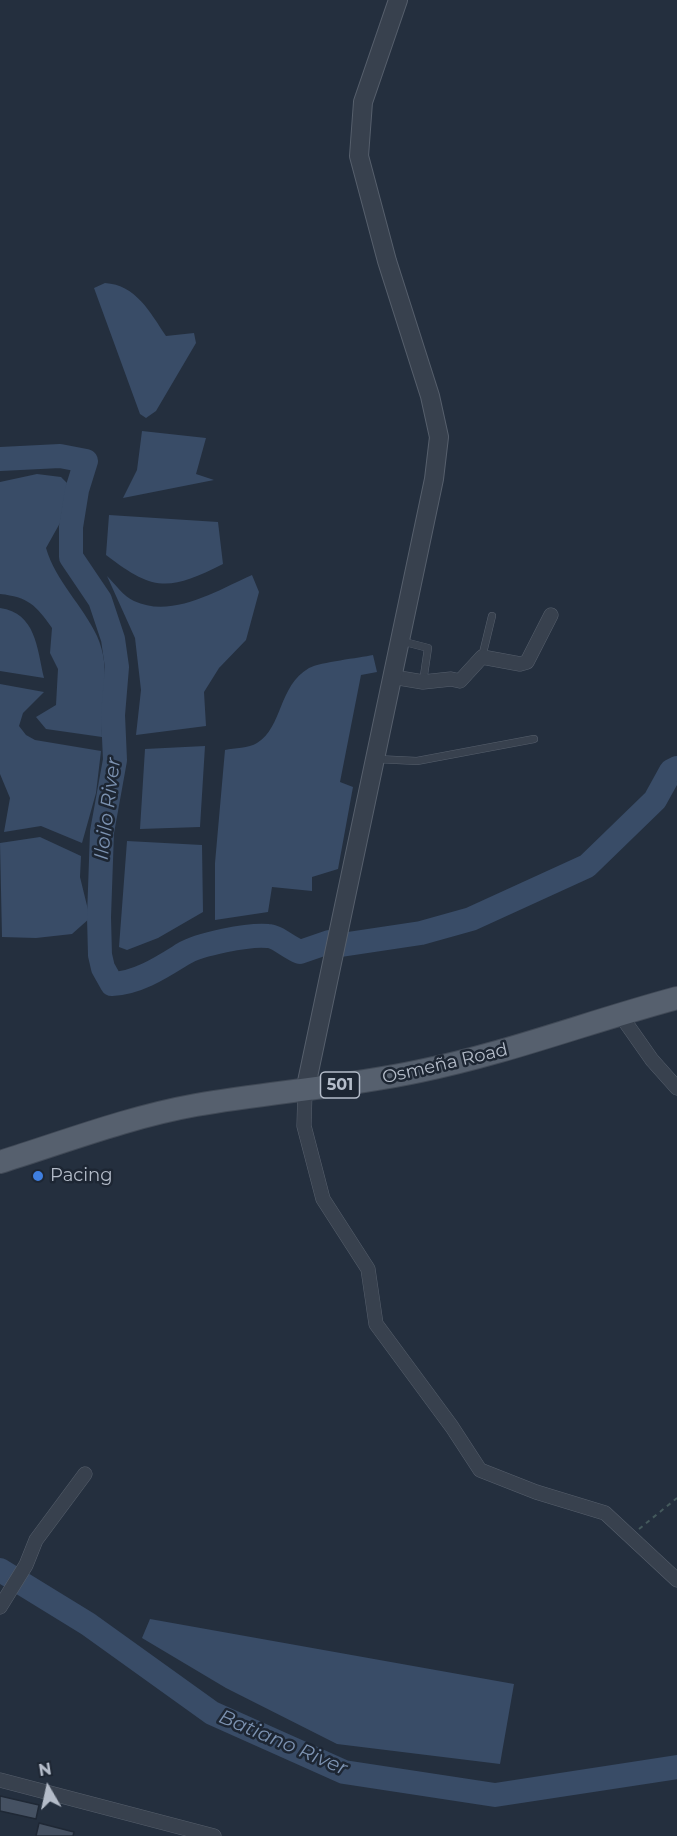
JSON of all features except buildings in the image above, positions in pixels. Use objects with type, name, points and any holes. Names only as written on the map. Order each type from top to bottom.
[{"type":"main road","name":"Osmeña Road","points":[[0,1162],[98,1131],[195,1105],[305,1091],[492,1056],[619,1013],[677,998]]},
{"type":"street","points":[[398,0],[363,102],[359,156],[387,261],[430,396],[440,436],[434,479],[305,1091],[304,1126],[323,1199],[368,1269],[376,1324],[452,1426],[480,1470],[536,1492],[605,1513],[677,1580]]},
{"type":"street","points":[[393,677],[423,682],[451,678],[460,681],[482,657],[520,664],[527,662],[551,615]]},
{"type":"street","points":[[619,1013],[652,1060],[677,1088]]},
{"type":"street","points":[[2,1603],[26,1565],[36,1540],[85,1474]]},
{"type":"street","points":[[0,1780],[214,1836]]},
{"type":"lane","points":[[482,657],[492,616]]},
{"type":"lane","points":[[400,640],[428,648],[423,682]]},
{"type":"lane","points":[[376,759],[417,760],[534,739]]},
{"type":"path","points":[[630,1536],[677,1498]]},
{"type":"water","points":[[105,283],[116,285],[134,294],[148,309],[166,336],[194,333],[196,343],[156,411],[146,418],[140,414],[94,288]]},
{"type":"water","points":[[142,431],[206,438],[196,474],[214,480],[123,498],[137,470]]},
{"type":"water","points":[[37,474],[61,477],[67,483],[60,523],[46,548],[56,572],[91,624],[101,648],[105,673],[102,737],[46,729],[36,717],[56,705],[58,669],[50,653],[52,628],[41,613],[25,600],[0,594],[0,482]]},
{"type":"water","points":[[109,515],[218,522],[223,564],[175,583],[162,584],[137,576],[106,555]]},
{"type":"water","points":[[252,575],[259,592],[246,640],[219,668],[204,692],[206,726],[136,735],[141,690],[135,638],[107,576],[130,599],[149,606],[164,607],[179,605],[210,595]]},
{"type":"water","points":[[0,608],[12,611],[28,624],[36,644],[44,678],[0,671]]},
{"type":"water","points":[[373,655],[377,672],[361,675],[340,782],[353,787],[338,869],[312,877],[312,891],[272,887],[268,912],[215,920],[215,863],[225,750],[254,745],[265,736],[272,727],[291,685],[309,668]]},
{"type":"water","points":[[0,684],[44,692],[23,713],[19,726],[26,735],[35,740],[101,751],[96,793],[82,843],[41,826],[4,832],[10,798],[0,774]]},
{"type":"water","points":[[205,746],[200,827],[140,829],[145,749]]},
{"type":"water","points":[[40,837],[81,856],[80,877],[90,918],[72,934],[36,938],[2,937],[0,843]]},
{"type":"water","points":[[127,841],[202,845],[203,912],[158,938],[127,950],[119,947]]},
{"type":"water","points":[[150,1619],[514,1684],[500,1764],[337,1744],[226,1688],[142,1638]]},
{"type":"waterway","name":"Iloilo River","points":[[0,459],[60,456],[86,461],[77,490],[71,527],[71,557],[100,600],[113,639],[117,667],[113,715],[115,760],[102,832],[99,917],[100,955],[103,968],[112,984],[131,981],[158,969],[190,950],[224,940],[272,937],[300,952],[329,942]]},
{"type":"waterway","name":"Iloilo River","points":[[341,945],[421,933],[471,919],[587,866],[655,800],[671,771],[677,768]]},
{"type":"waterway","name":"Batiano River","points":[[0,1570],[88,1624],[212,1713],[344,1772],[495,1795],[677,1767]]},
{"type":"place","name":"Pacing","points":[[38,1176]]}]
